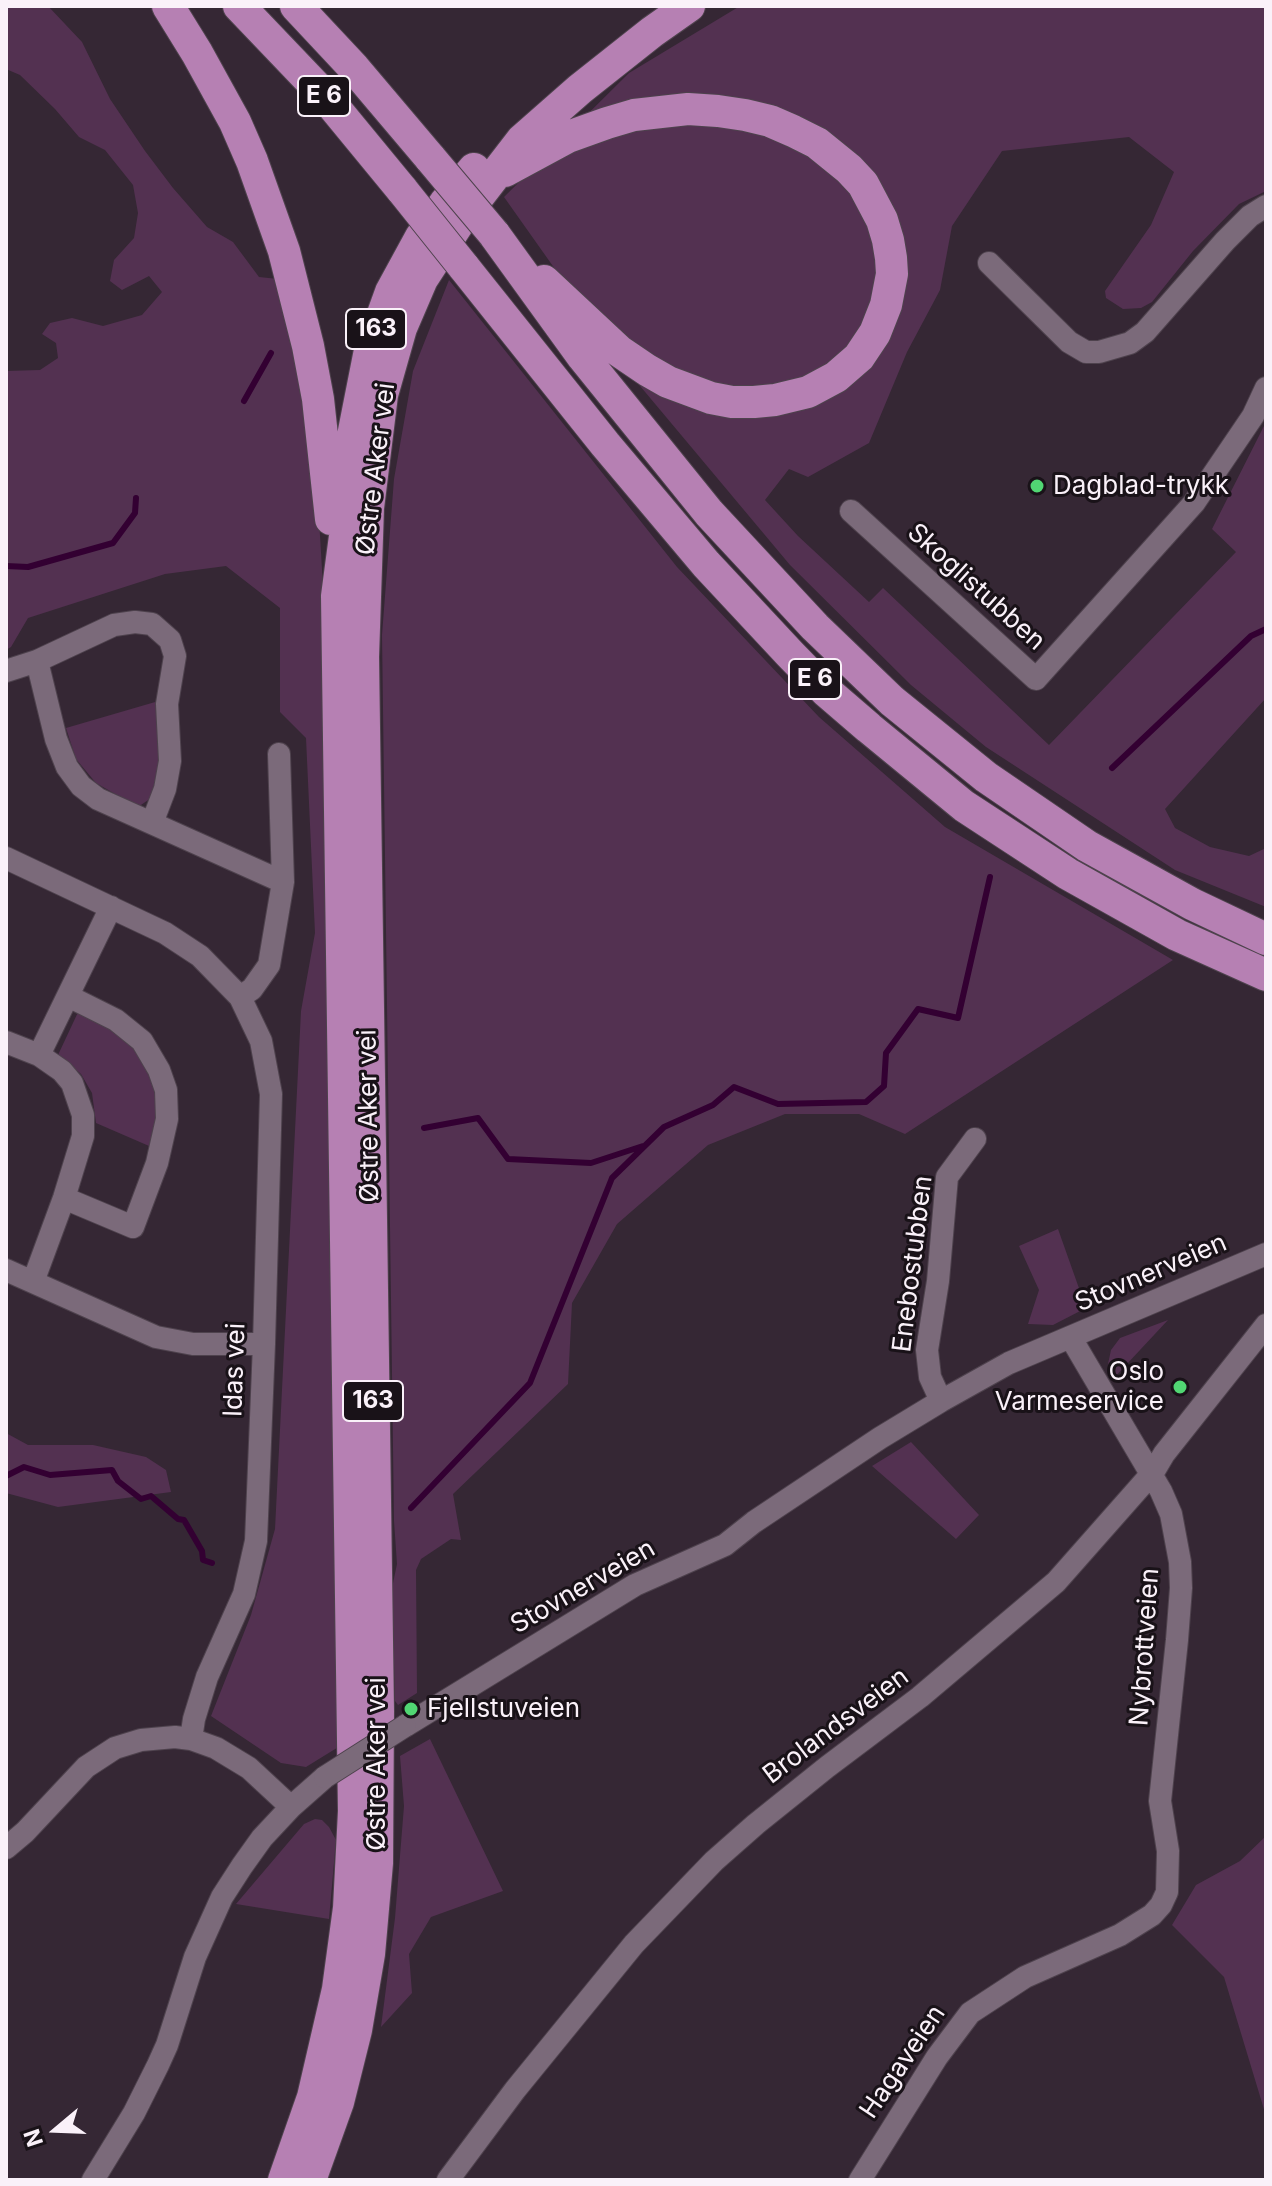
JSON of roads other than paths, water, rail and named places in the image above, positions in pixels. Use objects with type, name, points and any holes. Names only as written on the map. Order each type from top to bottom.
[{"type":"highway","points":[[168,6],[235,122],[284,251],[318,399],[337,596]]},
{"type":"highway","name":"E 6","points":[[239,6],[324,95],[605,444],[706,564],[826,691],[964,806],[1068,874],[1177,935],[1266,975]]},
{"type":"highway","name":"E 6","points":[[296,6],[363,78],[497,238],[583,357],[709,513],[815,627],[892,701],[986,777],[1087,846],[1192,904],[1266,939]]},
{"type":"highway","name":"Østre Aker vei","points":[[284,2180],[313,2097],[336,2001],[349,1908],[353,1824],[337,596],[360,391],[379,321],[391,292],[445,203],[483,158],[571,73],[658,6]]},
{"type":"highway","name":"Østre Aker vei","points":[[310,2180],[338,2102],[356,2030],[369,1954],[377,1863],[378,1711],[363,613],[371,475],[382,395],[411,301],[437,253],[522,140],[652,32],[689,6]]},
{"type":"highway","name":"E 6","points":[[496,177],[568,137],[634,115],[688,109],[770,121],[817,143],[863,184],[882,220],[892,274],[886,305],[875,333],[859,357],[836,377],[793,397],[732,402],[711,398],[668,382],[619,351],[497,238]]},
{"type":"street","points":[[989,263],[1069,342],[1086,352],[1099,352],[1130,343],[1145,332],[1225,241],[1250,216],[1266,206]]},
{"type":"street","name":"Skoglistubben","points":[[851,511],[1036,679],[1194,503],[1253,416],[1266,388]]},
{"type":"street","points":[[6,671],[37,661],[114,625],[135,622],[152,624],[170,640],[175,656],[167,704],[170,761],[165,789],[152,823]]},
{"type":"street","points":[[37,661],[56,739],[67,767],[81,786],[98,799],[283,882]]},
{"type":"street","points":[[240,997],[252,989],[269,965],[283,882],[279,754]]},
{"type":"street","name":"Idas vei","points":[[6,858],[165,933],[200,956],[240,997],[261,1041],[271,1094],[256,1541],[244,1594],[207,1677],[191,1739]]},
{"type":"street","points":[[39,1055],[111,907]]},
{"type":"street","points":[[64,1198],[133,1227],[157,1163],[167,1119],[166,1090],[159,1070],[142,1041],[116,1020],[68,996]]},
{"type":"street","points":[[6,1042],[39,1055],[62,1071],[72,1083],[83,1115],[83,1136],[33,1282]]},
{"type":"street","name":"Enebostubben","points":[[941,1401],[930,1377],[927,1350],[938,1281],[947,1177],[975,1139]]},
{"type":"street","name":"Stovnerveien","points":[[291,1807],[325,1777],[405,1726],[635,1585],[725,1545],[754,1522],[941,1401],[1009,1363],[1266,1254]]},
{"type":"street","points":[[6,1270],[156,1337],[193,1344],[264,1344]]},
{"type":"street","name":"Brolandsveien","points":[[448,2180],[523,2079],[634,1944],[714,1861],[756,1824],[940,1681],[1056,1582],[1152,1473],[1266,1325]]},
{"type":"street","name":"Nybrottveien","points":[[1071,1338],[1152,1473],[1171,1514],[1180,1562],[1172,1703],[1160,1801],[1168,1851],[1167,1892]]},
{"type":"street","points":[[6,1848],[86,1767],[115,1748],[141,1740],[175,1737],[202,1742],[232,1757],[267,1783],[291,1807],[262,1838],[222,1897],[195,1957],[158,2065],[123,2132],[93,2180]]},
{"type":"street","name":"Hagaveien","points":[[860,2180],[937,2057],[970,2013],[1025,1977],[1120,1935],[1152,1915],[1167,1892]]},
{"type":"waterway","points":[[244,401],[271,353]]},
{"type":"waterway","points":[[6,566],[28,567],[113,543],[135,513],[136,498]]},
{"type":"waterway","points":[[1112,768],[1251,636],[1266,629]]},
{"type":"waterway","points":[[411,1508],[530,1383],[612,1178],[664,1127],[713,1105],[734,1087],[778,1104],[866,1102],[884,1086],[886,1053],[918,1009],[958,1018],[990,877]]},
{"type":"waterway","points":[[424,1128],[478,1118],[508,1159],[591,1163],[643,1146]]},
{"type":"waterway","points":[[6,1476],[24,1467],[50,1475],[112,1470],[118,1481],[141,1499],[151,1496],[178,1519],[184,1520],[202,1551],[203,1560],[212,1563]]},
{"type":"place","name":"Dagblad-trykk","points":[[1037,486]]},
{"type":"place","name":"Oslo Varmeservice","points":[[1180,1387]]},
{"type":"place","name":"Fjellstuveien","points":[[411,1709]]}]
